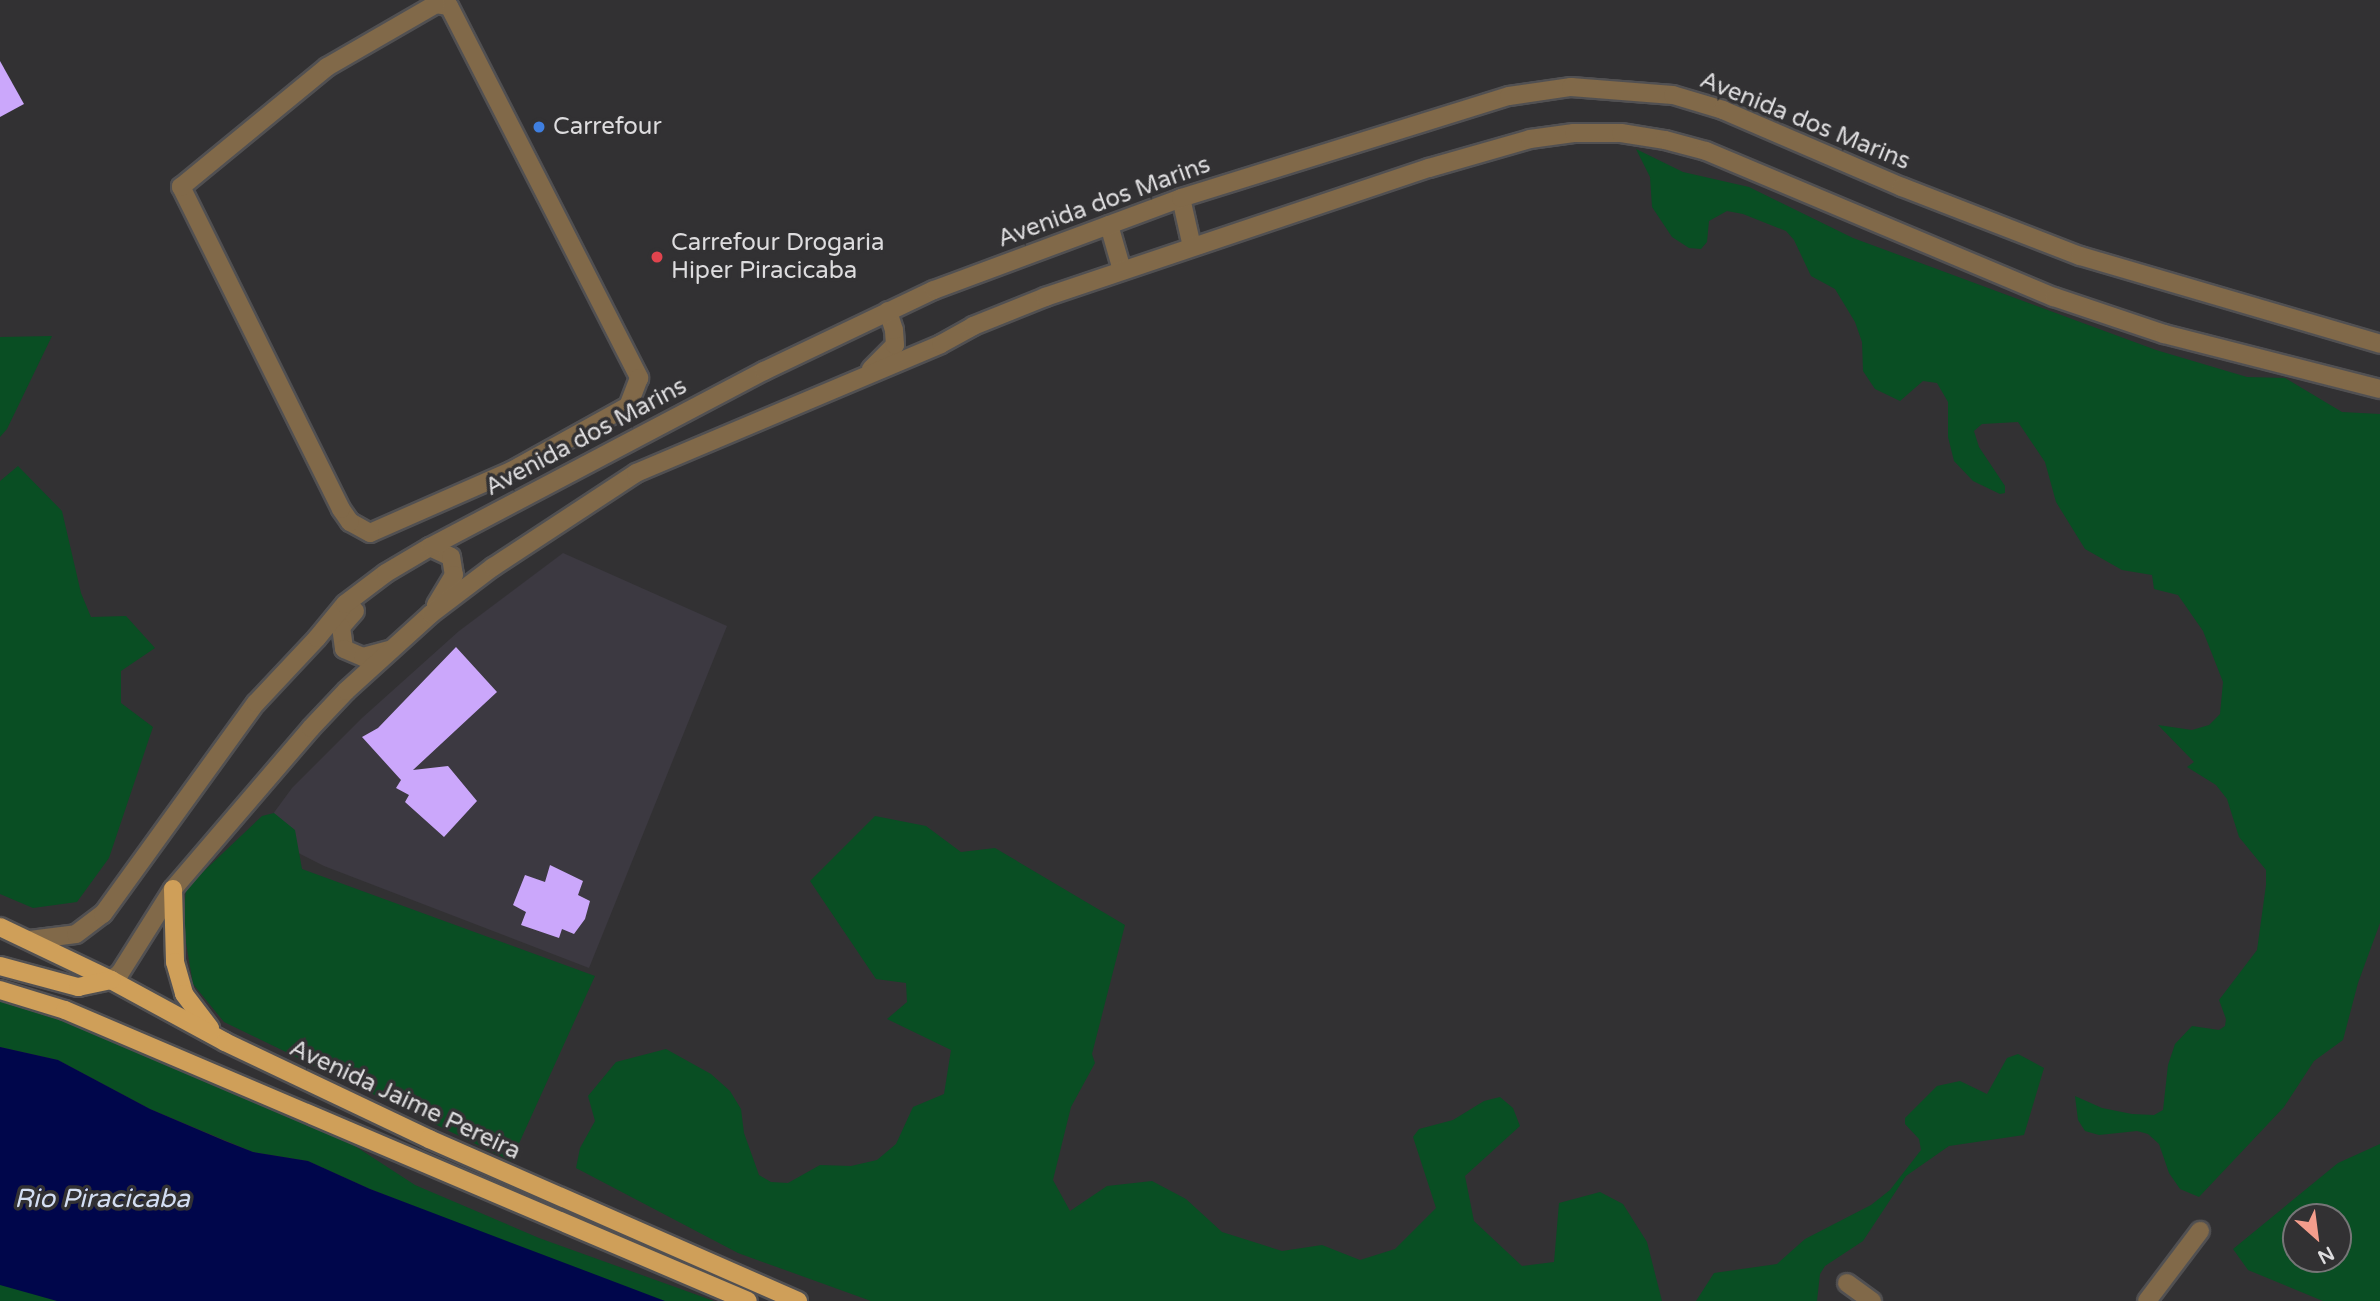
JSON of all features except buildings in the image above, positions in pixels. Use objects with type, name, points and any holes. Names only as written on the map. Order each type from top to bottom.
[{"type":"main road","points":[[173,889],[175,962],[184,994],[201,1021],[225,1042]]},
{"type":"main road","name":"Avenida Jaime Pereira","points":[[0,927],[111,980],[225,1042],[517,1179],[798,1301]]},
{"type":"main road","points":[[0,966],[78,987],[111,980]]},
{"type":"main road","name":"Avenida Jaime Pereira","points":[[0,990],[65,1010],[748,1301]]},
{"type":"street","points":[[436,4],[446,4],[639,378],[628,407],[511,471],[370,533],[360,531],[341,509],[181,187],[327,67],[436,4]]},
{"type":"street","name":"Avenida dos Marins","points":[[30,940],[76,934],[103,914],[256,703],[345,604],[386,573],[430,547],[752,377],[934,290],[1181,198],[1509,96],[1570,86],[1673,95],[1723,110],[1902,187],[2080,256],[2380,344]]},
{"type":"street","points":[[111,980],[120,973],[173,889],[310,728],[390,650],[431,614],[493,567],[636,473],[851,383],[954,338],[973,326],[1122,270],[1429,168],[1530,139],[1621,133],[1665,140],[1706,151],[2054,297],[2127,322],[2380,389]]},
{"type":"street","points":[[1181,198],[1192,247]]},
{"type":"street","points":[[1109,225],[1122,270]]},
{"type":"street","points":[[851,383],[880,362],[895,345],[888,310]]},
{"type":"street","points":[[430,547],[451,557],[454,575],[431,614]]},
{"type":"street","points":[[386,573],[341,627],[341,642],[344,649],[363,657],[390,650]]},
{"type":"street","points":[[2147,1301],[2200,1231]]},
{"type":"street","points":[[1847,1283],[1871,1301]]},
{"type":"shaded area","points":[[563,553],[727,626],[589,968],[324,866],[259,833],[292,788],[362,718],[459,631]]},
{"type":"green space","points":[[1636,149],[1683,172],[1749,187],[1853,238],[2156,350],[2247,377],[2285,378],[2342,412],[2380,414],[2380,923],[2358,983],[2343,1040],[2314,1061],[2284,1107],[2199,1197],[2180,1189],[2169,1173],[2159,1144],[2148,1134],[2137,1131],[2099,1135],[2085,1131],[2078,1120],[2075,1096],[2102,1108],[2132,1114],[2154,1115],[2163,1110],[2168,1065],[2175,1044],[2192,1026],[2219,1030],[2225,1026],[2226,1019],[2219,1000],[2257,950],[2266,870],[2239,837],[2227,799],[2216,785],[2187,767],[2194,762],[2158,725],[2192,730],[2209,725],[2220,714],[2223,682],[2203,631],[2178,595],[2154,589],[2152,575],[2122,570],[2085,549],[2056,502],[2045,462],[2018,422],[1982,424],[1974,431],[1979,447],[2005,486],[2005,493],[2000,494],[1973,481],[1954,461],[1948,437],[1948,402],[1937,383],[1923,381],[1900,401],[1875,389],[1863,371],[1862,342],[1855,322],[1835,289],[1811,276],[1794,240],[1786,231],[1743,214],[1727,211],[1709,221],[1707,242],[1701,249],[1689,248],[1672,237],[1652,207],[1650,177]]},
{"type":"green space","points":[[52,336],[7,429],[0,437],[0,337]]},
{"type":"green space","points":[[18,466],[62,511],[81,593],[91,617],[126,616],[155,648],[121,671],[121,703],[153,727],[109,858],[77,902],[33,908],[0,894],[0,481]]},
{"type":"green space","points":[[274,813],[295,830],[302,869],[595,976],[511,1161],[224,1022],[193,984],[183,925],[186,888],[262,816]]},
{"type":"green space","points":[[875,816],[926,826],[961,852],[995,848],[1125,925],[1092,1054],[1095,1063],[1071,1107],[1053,1180],[1070,1211],[1107,1186],[1152,1181],[1186,1199],[1222,1232],[1282,1251],[1322,1245],[1360,1260],[1395,1249],[1436,1208],[1413,1137],[1419,1129],[1453,1120],[1484,1101],[1500,1097],[1513,1108],[1520,1126],[1465,1176],[1474,1221],[1522,1266],[1554,1262],[1559,1203],[1600,1192],[1623,1204],[1647,1242],[1662,1301],[871,1301],[738,1253],[576,1168],[580,1148],[595,1121],[588,1096],[616,1062],[666,1049],[711,1074],[730,1091],[741,1109],[744,1133],[759,1175],[771,1182],[788,1183],[820,1165],[851,1166],[877,1160],[896,1144],[913,1107],[944,1094],[951,1050],[887,1019],[907,1002],[906,983],[876,979],[810,881]]},
{"type":"green space","points":[[0,997],[64,1018],[321,1124],[415,1185],[539,1238],[714,1301],[656,1301],[370,1189],[308,1161],[253,1152],[150,1109],[58,1060],[0,1047]]},
{"type":"green space","points":[[2018,1054],[2044,1068],[2024,1135],[1949,1146],[1906,1176],[1863,1241],[1825,1266],[1820,1274],[1817,1301],[1696,1301],[1714,1273],[1777,1264],[1805,1239],[1871,1205],[1890,1190],[1921,1150],[1919,1139],[1905,1124],[1905,1118],[1937,1086],[1960,1081],[1987,1094],[2007,1058]]},
{"type":"green space","points":[[2380,1144],[2380,1301],[2323,1301],[2248,1270],[2233,1249],[2282,1209],[2282,1273],[2352,1273],[2352,1203],[2289,1203],[2338,1163]]},
{"type":"green space","points":[[0,1280],[79,1301],[0,1301]]},
{"type":"water","name":"Rio Piracicaba","points":[[0,1047],[58,1060],[150,1109],[225,1141],[253,1152],[308,1161],[370,1189],[665,1301],[57,1301],[0,1285]]},
{"type":"place","name":"Carrefour","points":[[539,127]]},
{"type":"place","name":"Carrefour Drogaria Hiper Piracicaba","points":[[657,257]]}]
